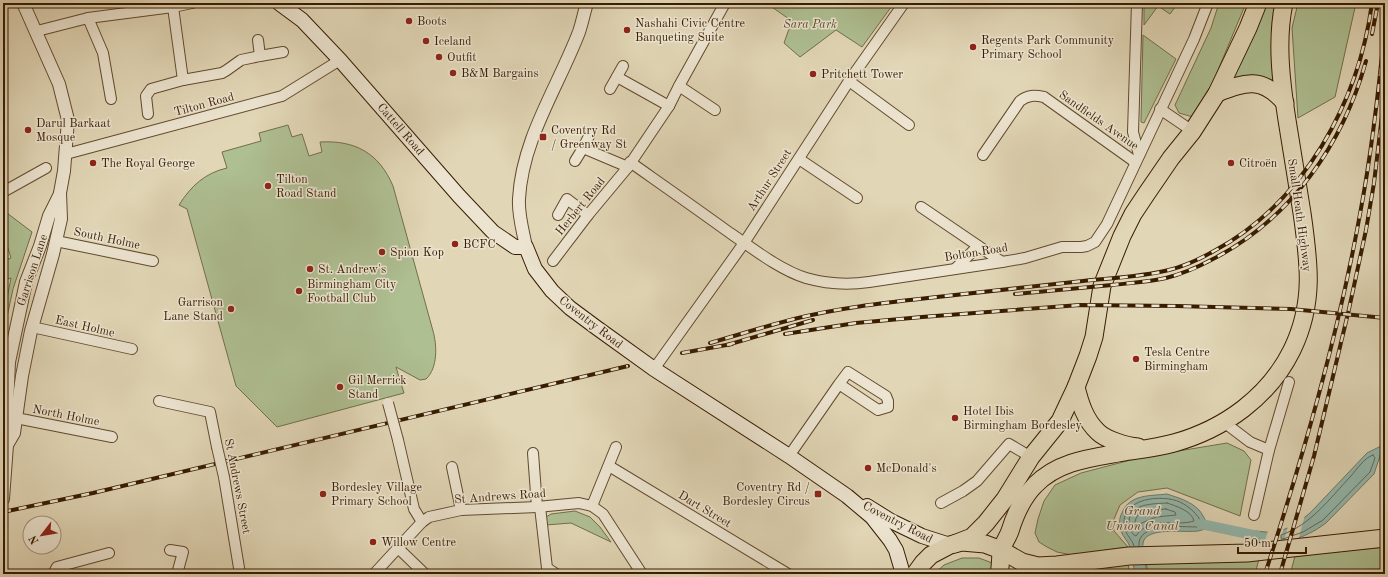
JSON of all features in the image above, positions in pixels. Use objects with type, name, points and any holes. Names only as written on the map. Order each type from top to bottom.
[{"type":"highway","points":[[915,574],[923,563],[931,556],[952,545],[972,538],[986,523],[1004,499],[1031,457],[1060,421],[1076,387],[1094,337],[1102,286],[1122,236],[1147,193],[1171,158],[1192,132],[1217,92],[1248,28],[1258,3]]},
{"type":"highway","name":"Small Heath Highway","points":[[1001,550],[1021,505],[1028,494],[1036,484],[1050,473],[1062,466],[1088,458],[1174,443],[1211,430],[1250,404],[1268,387],[1292,350],[1302,326],[1308,301],[1309,280],[1307,248],[1285,103],[1280,56],[1281,17],[1284,3]]},
{"type":"highway","points":[[1217,92],[1234,86],[1256,83],[1268,87],[1285,103]]},
{"type":"highway","points":[[1076,387],[1084,412],[1098,432],[1124,445],[1144,448]]},
{"type":"highway","points":[[1010,531],[1025,568]]},
{"type":"highway","points":[[952,545],[962,542],[978,542],[1001,550],[1025,568],[1129,556],[1247,553],[1385,538]]},
{"type":"highway","points":[[999,574],[1001,565],[1001,550]]},
{"type":"main road","name":"Cattell Road","points":[[279,3],[302,20],[340,60],[459,196],[493,232],[515,247],[526,247]]},
{"type":"main road","name":"Coventry Road","points":[[526,247],[535,269],[556,295],[570,308],[654,369],[789,456],[847,496],[872,517],[896,550],[903,574]]},
{"type":"main road","name":"Coventry Road","points":[[847,496],[891,521],[916,533],[952,545]]},
{"type":"street","name":"Garrison Lane","points":[[7,445],[14,433],[22,376],[32,327],[61,219],[60,193],[66,154],[68,120],[59,84],[37,31],[23,3]]},
{"type":"street","points":[[37,31],[88,18],[173,7],[192,3]]},
{"type":"street","name":"Coventry Road","points":[[526,247],[520,218],[519,200],[522,175],[535,132],[579,31],[587,3]]},
{"type":"street","name":"Herbert Road","points":[[553,261],[629,165],[669,106],[724,3]]},
{"type":"street","name":"Arthur Street","points":[[654,369],[744,242],[849,81],[904,3]]},
{"type":"street","points":[[1137,3],[1133,132],[1137,158]]},
{"type":"street","name":"Bolton Road","points":[[629,165],[779,265],[805,278],[829,283],[858,283],[956,269],[1025,258],[1062,247],[1081,247],[1095,242],[1107,224],[1160,109],[1194,40],[1207,10],[1208,3]]},
{"type":"street","points":[[173,7],[183,80]]},
{"type":"street","points":[[88,18],[103,53],[111,99]]},
{"type":"street","points":[[258,40],[260,56]]},
{"type":"street","points":[[148,114],[145,99],[148,91],[183,80],[222,72],[228,70],[241,60],[283,52]]},
{"type":"street","name":"Tilton Road","points":[[66,154],[282,96],[340,60]]},
{"type":"street","points":[[610,90],[623,66]]},
{"type":"street","points":[[617,77],[669,106]]},
{"type":"street","points":[[849,81],[909,125]]},
{"type":"street","points":[[679,86],[715,110]]},
{"type":"street","name":"Sandfields Avenue","points":[[983,156],[1014,107],[1027,96],[1034,95],[1044,97],[1137,158]]},
{"type":"street","points":[[1160,109],[1192,132]]},
{"type":"street","points":[[575,161],[590,134]]},
{"type":"street","points":[[583,148],[629,165]]},
{"type":"street","points":[[799,158],[857,198]]},
{"type":"street","points":[[3,192],[46,168]]},
{"type":"street","name":"Garrison Lane","points":[[3,496],[7,445],[7,348],[16,324],[26,282],[40,246],[49,216],[60,193]]},
{"type":"street","points":[[558,215],[567,199],[588,215]]},
{"type":"street","points":[[921,207],[1002,262]]},
{"type":"street","name":"South Holme","points":[[56,241],[153,261]]},
{"type":"street","points":[[956,269],[978,246]]},
{"type":"street","points":[[16,324],[32,327]]},
{"type":"street","name":"East Holme","points":[[32,327],[132,349]]},
{"type":"street","points":[[7,348],[28,350]]},
{"type":"street","points":[[789,456],[839,384],[848,372],[886,396],[888,407],[878,410],[839,384]]},
{"type":"street","points":[[1254,515],[1269,450],[1289,382]]},
{"type":"street","name":"St Andrews Street","points":[[159,401],[202,409],[210,412],[224,477],[240,574]]},
{"type":"street","points":[[388,403],[414,509],[422,522]]},
{"type":"street","name":"North Holme","points":[[16,418],[112,437]]},
{"type":"street","points":[[1225,422],[1250,442],[1269,450]]},
{"type":"street","points":[[941,503],[963,491],[977,481],[1009,444],[1031,457]]},
{"type":"street","points":[[616,447],[592,506],[603,514],[642,574]]},
{"type":"street","points":[[533,453],[548,572]]},
{"type":"street","name":"Dart Street","points":[[609,466],[788,574]]},
{"type":"street","points":[[452,467],[461,510]]},
{"type":"street","name":"St Andrews Road","points":[[374,574],[422,522],[429,517],[461,510],[539,507],[579,503],[592,506]]},
{"type":"street","points":[[398,548],[425,574]]},
{"type":"street","points":[[170,550],[183,552],[178,574]]},
{"type":"street","points":[[53,574],[57,567],[109,553]]},
{"type":"green space","name":"Sara Park","points":[[766,3],[894,3],[862,47],[836,30],[800,57],[784,43],[790,26],[789,19]]},
{"type":"green space","points":[[1144,3],[1178,3],[1170,14],[1158,6],[1144,25]]},
{"type":"green space","points":[[1219,3],[1246,3],[1208,94],[1193,117],[1179,113],[1175,105],[1211,28]]},
{"type":"green space","points":[[1263,3],[1279,3],[1277,85],[1230,81]]},
{"type":"green space","points":[[1298,3],[1356,3],[1335,97],[1298,118],[1292,28]]},
{"type":"green space","points":[[1143,35],[1176,59],[1144,123],[1141,122]]},
{"type":"green space","name":"St. Andrew's","points":[[288,125],[292,137],[302,134],[309,156],[322,152],[320,142],[344,143],[355,146],[364,151],[381,165],[393,186],[433,331],[436,356],[433,369],[426,379],[420,380],[396,367],[404,393],[277,427],[236,386],[187,209],[179,205],[188,192],[199,181],[212,173],[227,168],[222,152],[261,141],[259,133]]},
{"type":"green space","points":[[3,210],[32,232],[13,289],[5,326],[3,325],[5,314],[3,305],[6,304],[11,278],[8,279],[7,276],[6,277],[3,270],[3,261],[11,258],[3,235]]},
{"type":"green space","points":[[1227,443],[1244,451],[1251,460],[1240,516],[1167,488],[1138,492],[1120,505],[1114,519],[1114,531],[1128,547],[1072,555],[1057,552],[1039,542],[1035,533],[1038,519],[1044,501],[1055,485],[1081,473],[1142,457]]},
{"type":"green space","points":[[575,511],[590,517],[600,527],[611,542],[571,523],[546,525],[546,517],[551,514]]},
{"type":"green space","points":[[1385,547],[1385,569],[1291,571],[1295,556]]},
{"type":"green space","points":[[962,558],[979,558],[995,564],[992,574],[934,574],[944,565]]},
{"type":"green space","points":[[1259,559],[1255,574],[1148,574],[1146,561]]},
{"type":"green space","points":[[1128,564],[1130,574],[1043,574]]},
{"type":"water","points":[[1385,444],[1374,474],[1326,523],[1318,529],[1294,540],[1268,544],[1258,544],[1245,533],[1256,531],[1275,533],[1295,525],[1310,513],[1367,453]]},
{"type":"water","name":"Grand Union Canal","points":[[1167,494],[1192,504],[1213,527],[1198,531],[1167,531],[1151,534],[1143,543],[1147,574],[1135,574],[1130,547],[1120,529],[1121,515],[1125,507],[1135,499]]},
{"type":"pier","points":[[1305,515],[1298,541],[1283,545],[1288,526]]},
{"type":"pier","points":[[1284,528],[1278,546],[1263,547],[1268,531]]},
{"type":"waterway","name":"Grand Union Canal","points":[[1201,524],[1258,536]]},
{"type":"railway","points":[[710,343],[794,319],[843,309],[1148,274],[1175,268],[1203,257],[1246,231],[1275,206],[1300,177],[1322,146],[1340,112],[1354,76],[1365,40],[1372,3]]},
{"type":"railway","points":[[1372,34],[1378,3]]},
{"type":"railway","points":[[1265,574],[1306,440],[1330,350],[1351,260],[1372,143],[1385,25]]},
{"type":"railway","points":[[1015,294],[1166,278],[1202,265],[1241,242],[1267,223],[1290,201],[1328,150],[1356,92],[1366,61]]},
{"type":"railway","points":[[1280,574],[1314,456],[1349,309],[1366,230],[1374,183],[1385,90]]},
{"type":"railway","points":[[785,334],[856,323],[1080,305],[1291,309],[1385,318]]},
{"type":"railway","points":[[727,345],[813,320]]},
{"type":"railway","points":[[682,353],[732,344]]},
{"type":"railway","points":[[3,512],[93,493],[628,366]]},
{"type":"place","name":"Boots","points":[[409,21]]},
{"type":"place","name":"Nashahi Civic Centre Banqueting Suite","points":[[627,30]]},
{"type":"place","name":"Iceland","points":[[426,41]]},
{"type":"place","name":"Regents Park Community Primary School","points":[[973,47]]},
{"type":"place","name":"Outfit","points":[[439,57]]},
{"type":"place","name":"B&M Bargains","points":[[453,73]]},
{"type":"place","name":"Pritchett Tower","points":[[813,74]]},
{"type":"place","name":"Darul Barkaat Mosque","points":[[28,130]]},
{"type":"place","name":"Coventry Rd / Greenway St","points":[[543,137]]},
{"type":"place","name":"The Royal George","points":[[93,163]]},
{"type":"place","name":"Citroën","points":[[1231,163]]},
{"type":"place","name":"Tilton Road Stand","points":[[268,186]]},
{"type":"place","name":"BCFC","points":[[455,244]]},
{"type":"place","name":"Spion Kop","points":[[382,252]]},
{"type":"place","name":"St. Andrew's","points":[[310,269]]},
{"type":"place","name":"Birmingham City Football Club","points":[[299,291]]},
{"type":"place","name":"Garrison Lane Stand","points":[[231,309]]},
{"type":"place","name":"Tesla Centre Birmingham","points":[[1136,359]]},
{"type":"place","name":"Gil Merrick Stand","points":[[340,387]]},
{"type":"place","name":"Hotel Ibis Birmingham Bordesley","points":[[955,418]]},
{"type":"place","name":"McDonald's","points":[[868,468]]},
{"type":"place","name":"Bordesley Village Primary School","points":[[323,494]]},
{"type":"place","name":"Coventry Rd / Bordesley Circus","points":[[818,494]]},
{"type":"place","name":"Willow Centre","points":[[373,542]]}]
